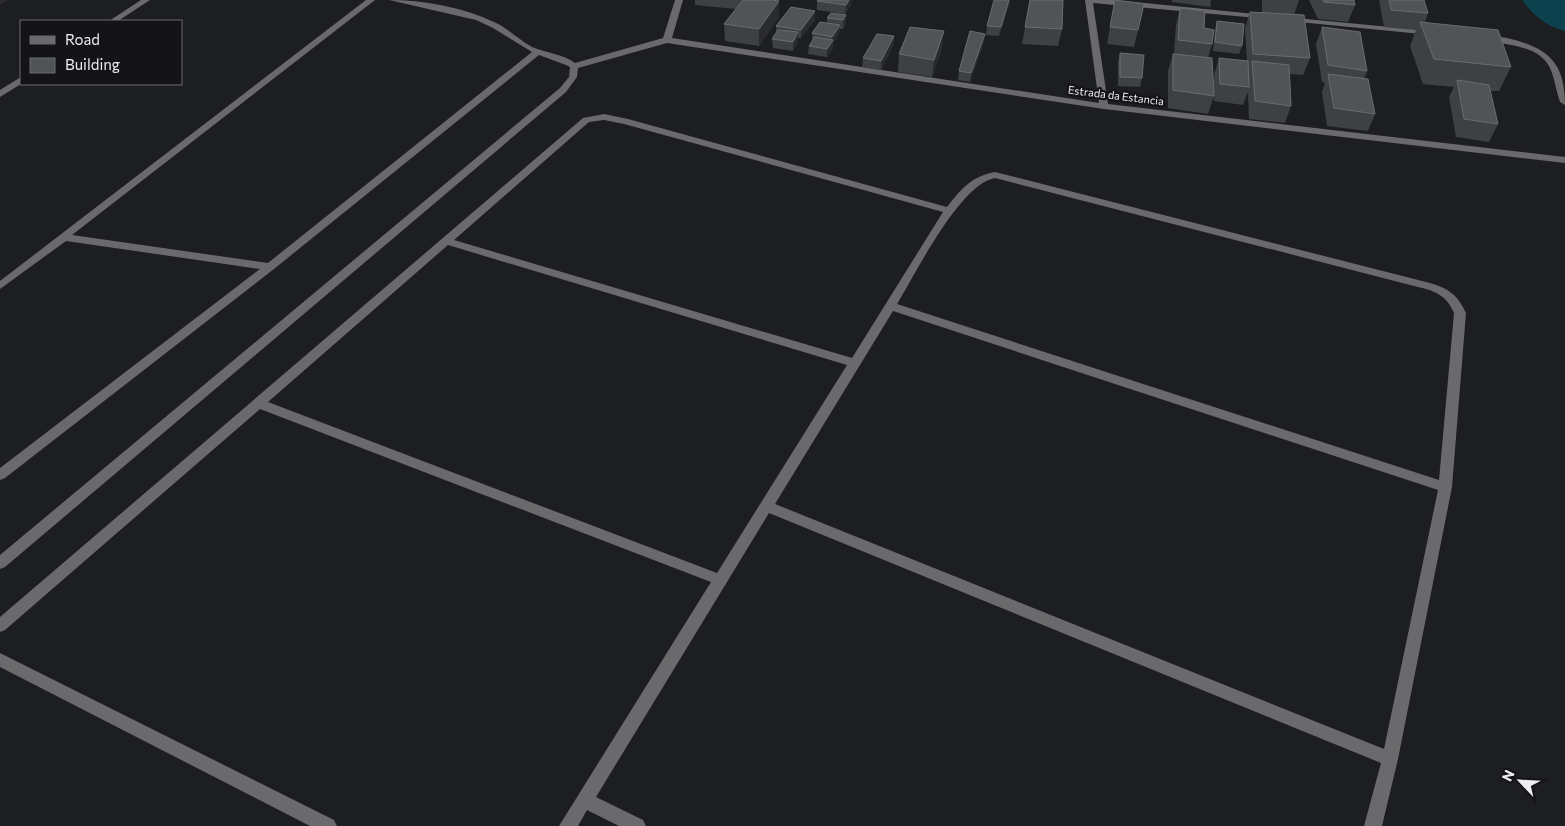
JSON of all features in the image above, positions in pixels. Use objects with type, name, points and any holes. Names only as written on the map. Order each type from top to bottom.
[{"type":"street","points":[[115,20],[146,0]]},
{"type":"street","points":[[0,286],[371,0]]},
{"type":"street","points":[[393,0],[444,9],[490,23],[519,44],[537,52],[557,56],[574,66],[667,40],[679,0]]},
{"type":"street","points":[[1104,106],[1090,0],[1443,34]]},
{"type":"street","points":[[1482,38],[1516,44],[1547,57],[1553,65],[1565,102]]},
{"type":"street","name":"Estrada da Estancia","points":[[667,40],[1104,106],[1565,160]]},
{"type":"street","points":[[0,475],[270,267],[537,52]]},
{"type":"street","points":[[0,563],[563,90],[573,77],[574,66]]},
{"type":"street","points":[[0,94],[20,81]]},
{"type":"street","points":[[0,626],[582,123],[594,117],[625,121],[949,211]]},
{"type":"street","points":[[568,826],[949,211],[972,183],[982,177],[995,176],[1422,284],[1449,293],[1455,300],[1460,313],[1444,487],[1390,759],[1373,826]]},
{"type":"street","points":[[62,237],[270,267]]},
{"type":"street","points":[[446,241],[855,363]]},
{"type":"street","points":[[891,306],[1444,487]]},
{"type":"street","points":[[258,403],[720,580]]},
{"type":"street","points":[[766,506],[1390,759]]},
{"type":"street","points":[[0,660],[328,826]]},
{"type":"street","points":[[585,800],[637,826]]},
{"type":"building","points":[[743,0],[779,1],[759,29],[724,24]]},
{"type":"building","points":[[818,0],[849,0],[846,5]]},
{"type":"building","points":[[994,0],[1009,0],[1001,27],[987,26]]},
{"type":"building","points":[[1030,0],[1063,0],[1062,29],[1025,27]]},
{"type":"building","points":[[1115,0],[1144,4],[1138,30],[1110,27]]},
{"type":"building","points":[[1323,0],[1354,0],[1355,5],[1324,2]]},
{"type":"building","points":[[1389,0],[1424,0],[1428,13],[1391,10]]},
{"type":"building","points":[[791,7],[815,11],[801,30],[776,26]]},
{"type":"building","points":[[1180,8],[1205,11],[1204,28],[1214,30],[1212,44],[1178,40]]},
{"type":"building","points":[[1250,12],[1304,15],[1310,58],[1253,54]]},
{"type":"building","points":[[831,13],[846,15],[843,20],[827,18]]},
{"type":"building","points":[[1217,21],[1244,24],[1242,46],[1215,42]]},
{"type":"building","points":[[820,22],[840,25],[832,37],[812,33]]},
{"type":"building","points":[[1420,22],[1498,30],[1511,67],[1434,59]]},
{"type":"building","points":[[910,27],[944,31],[934,60],[899,54]]},
{"type":"building","points":[[1322,27],[1360,32],[1367,71],[1328,65]]},
{"type":"building","points":[[778,30],[798,32],[793,42],[772,39]]},
{"type":"building","points":[[970,31],[985,34],[971,73],[959,71]]},
{"type":"building","points":[[877,34],[894,36],[881,61],[863,58]]},
{"type":"building","points":[[815,37],[833,40],[827,49],[809,46]]},
{"type":"building","points":[[1120,53],[1144,55],[1142,78],[1120,77]]},
{"type":"building","points":[[1173,54],[1212,58],[1214,96],[1173,90]]},
{"type":"building","points":[[1219,58],[1248,61],[1249,87],[1220,84]]},
{"type":"building","points":[[1252,61],[1289,65],[1291,106],[1255,101]]},
{"type":"building","points":[[1328,74],[1368,79],[1375,114],[1334,108]]},
{"type":"building","points":[[1457,80],[1489,85],[1498,124],[1464,119]]},
{"type":"waterway","points":[[1542,0],[1565,19]]}]
